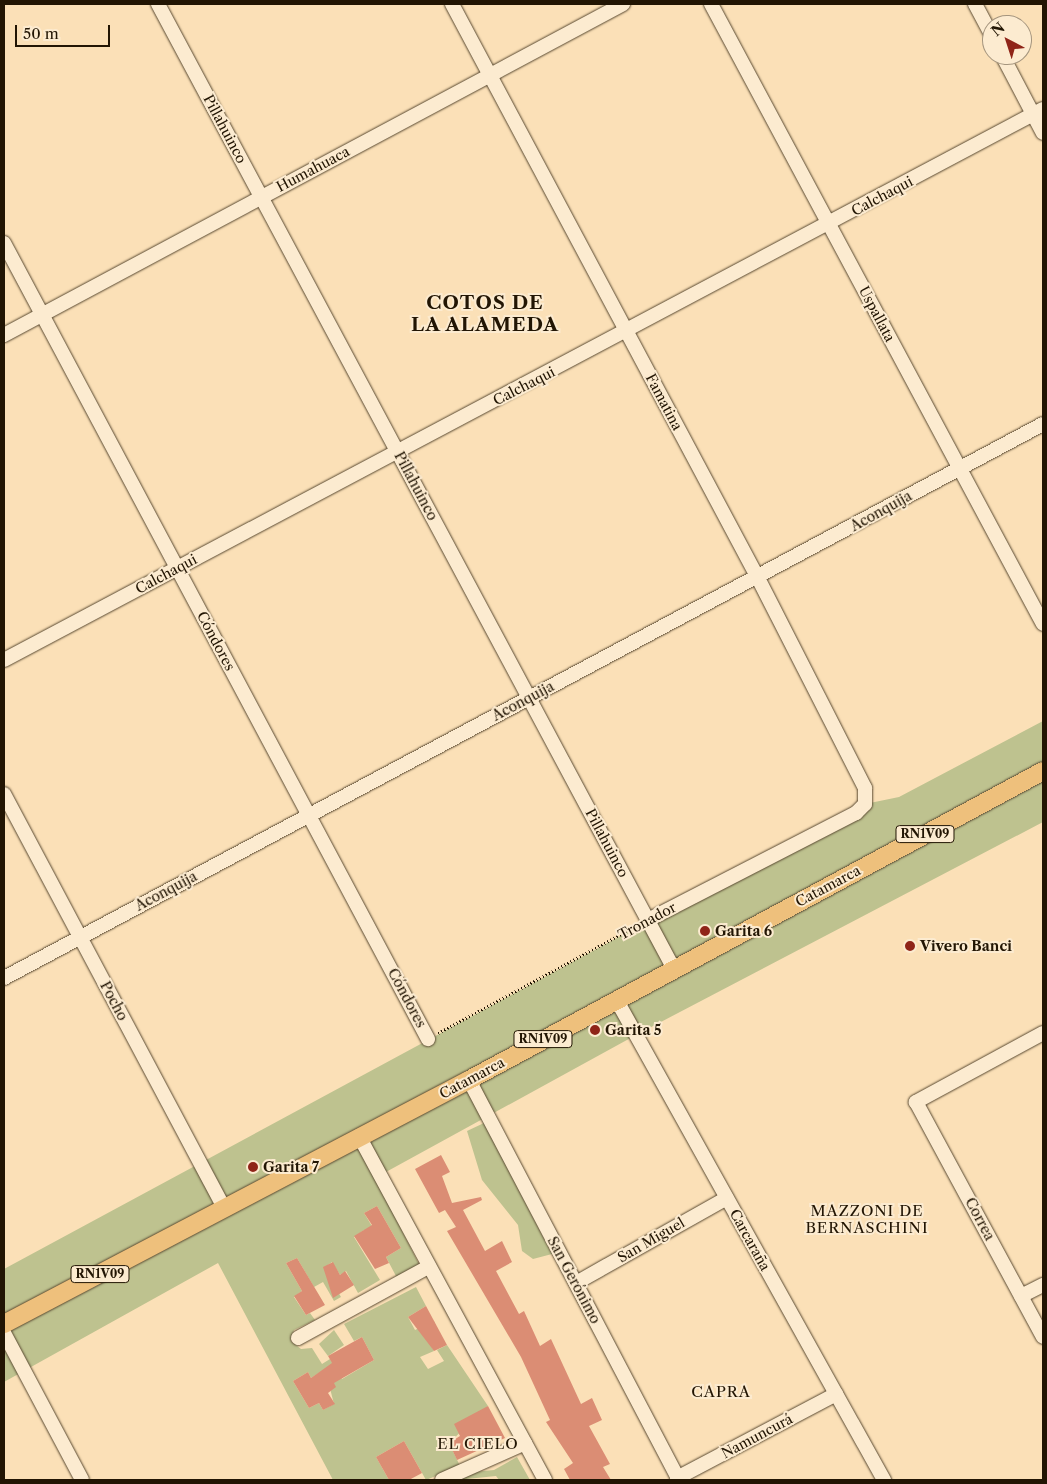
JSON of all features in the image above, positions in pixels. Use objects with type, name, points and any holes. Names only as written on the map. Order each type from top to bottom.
[{"type":"main road","name":"Catamarca","points":[[4,1324],[359,1136],[469,1080],[616,999],[1043,771]]},
{"type":"street","name":"Pillahuinco","points":[[158,4],[674,968]]},
{"type":"street","name":"Famatina","points":[[452,4],[860,772],[865,804]]},
{"type":"street","name":"Humahuaca","points":[[4,334],[623,4]]},
{"type":"street","name":"Uspallata","points":[[711,4],[1043,624]]},
{"type":"street","points":[[975,4],[982,17]]},
{"type":"street","points":[[1008,65],[1038,111],[1043,133]]},
{"type":"street","name":"Calchaqui","points":[[4,660],[397,451],[627,332],[1038,111]]},
{"type":"street","name":"Cóndores","points":[[4,243],[428,1039]]},
{"type":"street","name":"Aconquija","points":[[4,978],[758,578],[1043,424]]},
{"type":"street","name":"Pocho","points":[[4,794],[224,1208]]},
{"type":"street","name":"Tronador","points":[[648,920],[856,813],[865,804]]},
{"type":"street","name":"Carcaraña","points":[[616,999],[884,1480]]},
{"type":"street","name":"Correa","points":[[1043,1033],[916,1102],[1043,1337]]},
{"type":"street","name":"San Gerónimo","points":[[469,1080],[678,1479]]},
{"type":"street","points":[[359,1136],[428,1267],[546,1480]]},
{"type":"street","name":"San Miguel","points":[[576,1283],[727,1198]]},
{"type":"street","points":[[298,1338],[428,1267]]},
{"type":"street","points":[[1021,1296],[1043,1284]]},
{"type":"street","points":[[4,1333],[82,1480]]},
{"type":"street","name":"Namuncurá","points":[[678,1479],[836,1394]]},
{"type":"street","points":[[442,1480],[525,1443]]},
{"type":"path","name":"Tronador","points":[[428,1039],[648,920]]},
{"type":"green space","points":[[1043,721],[1043,822],[636,1035],[375,1178],[420,1266],[397,1278],[386,1257],[401,1248],[377,1206],[364,1213],[381,1241],[364,1230],[354,1237],[380,1280],[358,1293],[346,1271],[340,1275],[332,1262],[324,1268],[341,1297],[334,1301],[323,1282],[314,1287],[297,1258],[286,1263],[302,1291],[294,1297],[306,1315],[310,1313],[315,1320],[294,1330],[291,1341],[301,1349],[312,1348],[322,1364],[330,1359],[342,1379],[374,1360],[362,1337],[354,1341],[344,1324],[416,1287],[426,1306],[408,1317],[415,1330],[434,1321],[436,1326],[424,1334],[434,1351],[420,1357],[428,1369],[444,1361],[437,1350],[447,1345],[488,1406],[449,1443],[460,1466],[426,1480],[404,1441],[376,1457],[389,1480],[333,1480],[218,1263],[4,1382],[4,1269],[865,804],[899,797]],"holes":[[[325,1369],[334,1404],[323,1410],[319,1403],[309,1408],[293,1381],[308,1372],[311,1378]]]},
{"type":"green space","points":[[484,1123],[552,1254],[533,1259],[522,1251],[518,1225],[482,1180],[467,1131]]},
{"type":"green space","points":[[334,1330],[344,1345],[328,1356],[319,1344]]},
{"type":"green space","points":[[517,1457],[530,1480],[499,1480],[496,1476],[457,1480],[474,1472],[494,1470]]},
{"type":"building","points":[[441,1155],[450,1172],[442,1176],[452,1203],[481,1197],[482,1200],[463,1210],[485,1251],[502,1241],[512,1262],[496,1271],[519,1314],[524,1311],[540,1346],[551,1339],[581,1404],[592,1398],[602,1420],[589,1426],[610,1464],[603,1467],[611,1480],[570,1480],[564,1469],[573,1463],[546,1422],[550,1420],[521,1357],[447,1231],[456,1227],[445,1210],[439,1213],[415,1169]]},
{"type":"building","points":[[377,1206],[401,1248],[386,1257],[389,1263],[375,1269],[354,1236],[372,1225],[364,1213]]},
{"type":"building","points":[[297,1258],[325,1305],[306,1315],[294,1296],[302,1291],[286,1263]]},
{"type":"building","points":[[333,1262],[340,1275],[345,1271],[354,1285],[333,1298],[323,1267]]},
{"type":"building","points":[[426,1306],[447,1345],[434,1351],[408,1317]]},
{"type":"building","points":[[362,1337],[374,1360],[334,1383],[336,1387],[328,1393],[335,1404],[323,1410],[319,1403],[309,1408],[293,1381],[308,1372],[311,1378],[332,1363],[328,1356]]},
{"type":"building","points":[[488,1406],[505,1438],[457,1460],[449,1443],[460,1436],[454,1424]]},
{"type":"building","points":[[404,1441],[422,1473],[409,1480],[389,1480],[376,1457]]},
{"type":"place","name":"Garita 6","points":[[705,931]]},
{"type":"place","name":"Vivero Banci","points":[[910,946]]},
{"type":"place","name":"Garita 5","points":[[595,1030]]},
{"type":"place","name":"Garita 7","points":[[253,1167]]},
{"type":"district","name":"COTOS DE LA ALAMEDA","points":[[485,314]]},
{"type":"district","name":"MAZZONI DE BERNASCHINI","points":[[867,1218]]},
{"type":"district","name":"CAPRA","points":[[721,1392]]},
{"type":"district","name":"EL CIELO","points":[[478,1444]]}]
